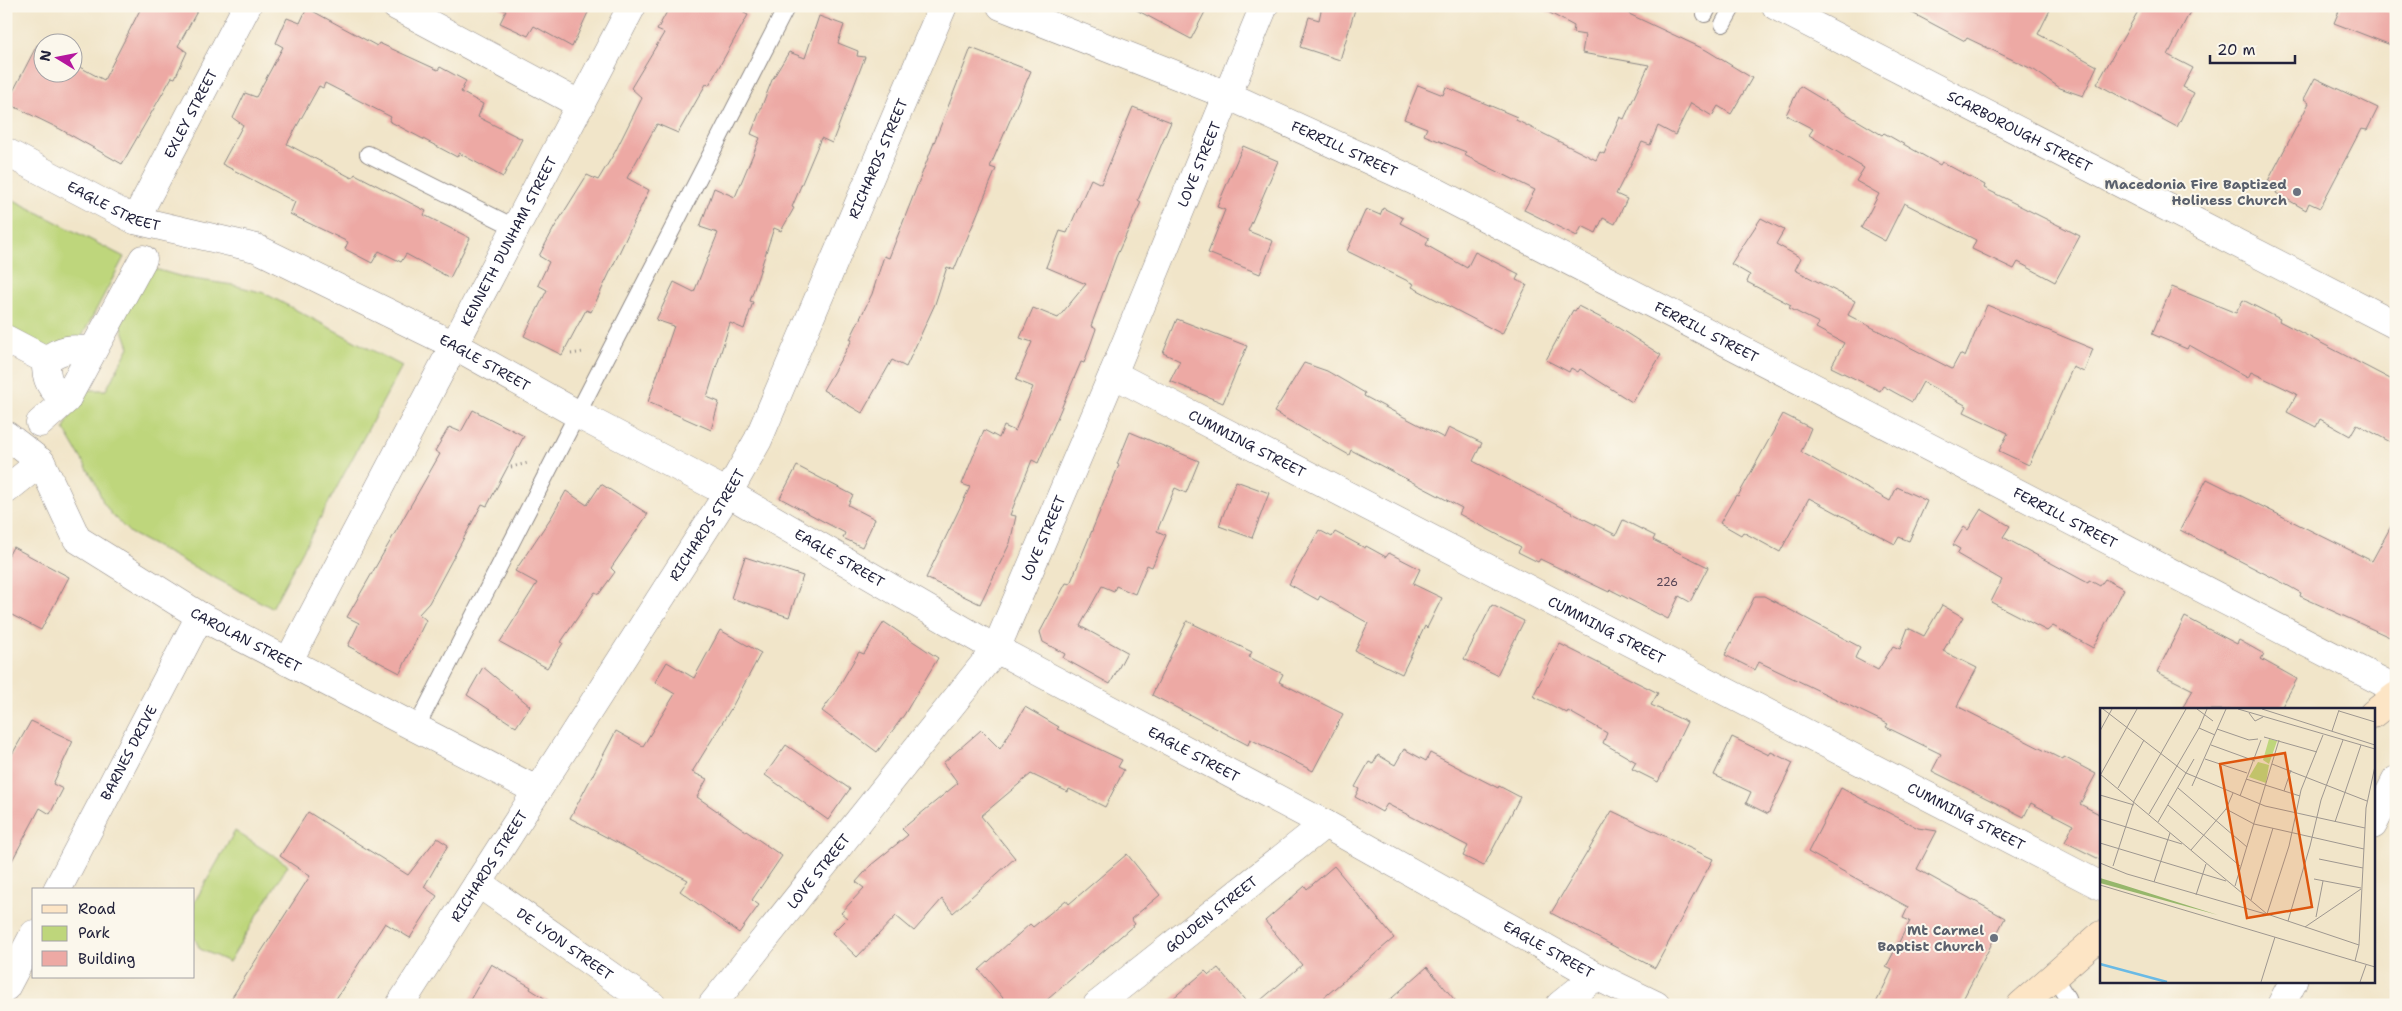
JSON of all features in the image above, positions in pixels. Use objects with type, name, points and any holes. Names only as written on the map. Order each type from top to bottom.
[{"type":"main road","points":[[2374,713],[2396,696]]},
{"type":"main road","points":[[2021,1005],[2100,936]]},
{"type":"street","name":"EXLEY STREET","points":[[135,220],[247,6]]},
{"type":"street","points":[[396,6],[581,105]]},
{"type":"street","name":"KENNETH DUNHAM STREET","points":[[288,662],[632,6]]},
{"type":"street","name":"RICHARDS STREET","points":[[400,1005],[728,493],[758,440],[943,6]]},
{"type":"street","name":"FERRILL STREET","points":[[1001,6],[1227,95],[1426,186],[2396,689]]},
{"type":"street","name":"LOVE STREET","points":[[712,1005],[996,649],[1113,374],[1264,6]]},
{"type":"street","name":"SCARBOROUGH STREET","points":[[1776,6],[2396,324]]},
{"type":"street","name":"EAGLE STREET","points":[[6,152],[135,220],[256,248],[454,345],[577,414],[728,493],[996,649],[1325,824],[1596,976],[1656,1005]]},
{"type":"street","points":[[40,423],[66,400],[90,351],[143,259]]},
{"type":"street","points":[[6,340],[46,360]]},
{"type":"street","points":[[46,360],[65,349],[78,348],[90,351]]},
{"type":"street","points":[[46,360],[45,374],[49,384],[56,393],[66,400]]},
{"type":"street","name":"CUMMING STREET","points":[[1113,374],[2100,885]]},
{"type":"street","name":"CAROLAN STREET","points":[[6,435],[41,462],[77,539],[200,616],[536,790]]},
{"type":"street","points":[[6,490],[41,462]]},
{"type":"street","name":"BARNES DRIVE","points":[[58,888],[200,616]]},
{"type":"street","points":[[2374,822],[2396,780]]},
{"type":"street","name":"GOLDEN STREET","points":[[1097,1005],[1325,824]]},
{"type":"street","name":"DE LYON STREET","points":[[478,884],[652,1005]]},
{"type":"street","points":[[6,987],[32,938]]},
{"type":"street","points":[[1560,1005],[1596,976]]},
{"type":"street","points":[[2282,1005],[2292,984]]},
{"type":"lane","points":[[416,728],[787,6]]},
{"type":"lane","points":[[1723,24],[1733,6]]},
{"type":"lane","points":[[368,154],[516,228]]},
{"type":"lane","points":[[2054,977],[2068,1005]]},
{"type":"green space","points":[[6,196],[124,257],[79,342],[51,350],[6,326]]},
{"type":"green space","points":[[148,267],[186,278],[233,285],[264,293],[402,366],[272,608],[130,533],[112,515],[103,502],[95,482],[64,429],[82,390],[106,390],[129,347],[119,319]]},
{"type":"green space","points":[[235,831],[288,865],[229,962],[200,949],[195,939],[195,901]]},
{"type":"building","points":[[142,6],[200,6],[178,46],[187,52],[175,78],[172,77],[122,164],[60,129],[7,103],[32,55],[32,82],[82,82],[82,68],[104,80]]},
{"type":"building","points":[[497,6],[591,6],[572,47],[534,26],[528,36],[500,23],[506,11]]},
{"type":"building","points":[[670,6],[747,6],[744,13],[748,15],[709,85],[706,84],[678,133],[657,124],[627,178],[649,190],[591,312],[586,310],[562,355],[524,336],[547,290],[538,285],[549,262],[539,256],[587,175],[598,180],[615,152],[642,98],[631,88],[664,33],[657,30]]},
{"type":"building","points":[[1129,6],[1208,6],[1191,39]]},
{"type":"building","points":[[1322,6],[1356,6],[1340,60],[1300,47],[1309,17],[1319,20]]},
{"type":"building","points":[[1537,6],[1631,6],[1629,14],[1706,50],[1752,78],[1731,114],[1718,106],[1712,116],[1691,103],[1675,135],[1658,126],[1650,145],[1642,142],[1616,194],[1627,199],[1615,224],[1603,218],[1596,233],[1582,226],[1577,236],[1524,210],[1535,190],[1464,155],[1466,152],[1424,135],[1427,128],[1404,119],[1418,85],[1443,95],[1446,87],[1517,117],[1516,120],[1596,160],[1600,152],[1604,154],[1620,117],[1624,119],[1649,65],[1582,53],[1585,35],[1573,33],[1574,26]]},
{"type":"building","points":[[1899,6],[2052,6],[2038,34],[2097,66],[2083,96],[2060,88],[2034,70],[1967,38],[1965,41]]},
{"type":"building","points":[[2141,6],[2193,6],[2168,55],[2193,68],[2183,87],[2194,93],[2177,127],[2097,84]]},
{"type":"building","points":[[2341,6],[2374,6],[2396,15],[2396,47],[2334,23]]},
{"type":"building","points":[[307,8],[377,46],[379,43],[438,70],[440,67],[466,81],[461,92],[483,104],[478,117],[522,139],[503,177],[459,153],[457,157],[389,121],[391,117],[325,83],[323,88],[319,86],[287,144],[352,178],[355,174],[426,211],[424,215],[470,238],[450,278],[406,254],[401,262],[379,251],[372,263],[345,249],[348,242],[290,214],[295,202],[222,164],[243,125],[233,118],[245,93],[256,97],[283,47],[276,43],[287,18],[300,23]]},
{"type":"building","points":[[819,16],[844,25],[838,43],[858,51],[857,56],[865,57],[832,143],[821,138],[792,207],[794,208],[781,231],[774,228],[750,301],[753,302],[744,329],[730,323],[707,397],[719,402],[711,430],[648,402],[674,326],[656,320],[674,282],[694,292],[718,233],[700,227],[714,188],[735,197],[760,138],[751,134],[772,80],[789,52],[805,58]]},
{"type":"building","points":[[971,48],[1031,71],[990,167],[996,169],[954,270],[947,267],[935,304],[906,367],[892,360],[862,413],[823,390],[852,340],[850,339],[872,294],[884,256],[889,258]]},
{"type":"building","points":[[2315,78],[2378,108],[2367,130],[2361,129],[2320,208],[2309,203],[2306,210],[2276,193],[2279,187],[2268,181],[2309,103],[2304,99]]},
{"type":"building","points":[[1800,86],[1882,135],[1884,133],[1940,165],[1942,162],[1985,185],[1984,188],[2080,236],[2055,282],[2018,262],[2014,269],[1972,249],[1976,240],[1904,203],[1885,241],[1861,228],[1879,194],[1856,181],[1864,168],[1809,135],[1813,129],[1786,115]]},
{"type":"building","points":[[1133,107],[1171,122],[1138,200],[1141,202],[1116,257],[1091,326],[1096,329],[1084,363],[1081,362],[1038,463],[1032,460],[1010,515],[1016,516],[1010,543],[980,604],[926,578],[970,487],[962,484],[984,430],[999,438],[1004,426],[1015,431],[1033,387],[1016,380],[1032,342],[1020,338],[1033,308],[1058,318],[1086,284],[1046,267],[1060,231],[1067,233],[1091,179],[1101,184]]},
{"type":"building","points":[[1243,146],[1278,161],[1248,231],[1273,241],[1260,274],[1208,253],[1225,210],[1217,207]]},
{"type":"building","points":[[1383,208],[1403,218],[1400,223],[1429,238],[1426,245],[1467,268],[1475,252],[1519,274],[1516,280],[1527,285],[1502,334],[1412,287],[1414,284],[1347,251],[1366,209],[1380,215]]},
{"type":"building","points":[[1761,218],[1784,230],[1776,244],[1801,258],[1795,270],[1855,301],[1848,315],[1952,369],[1960,354],[1965,357],[1987,305],[2093,349],[2084,372],[2073,367],[2029,465],[1999,451],[2008,433],[1964,412],[1967,406],[1923,382],[1912,402],[1883,386],[1880,391],[1831,367],[1844,343],[1816,328],[1819,323],[1789,308],[1791,305],[1747,282],[1750,275],[1731,264]]},
{"type":"building","points":[[2172,287],[2236,313],[2243,300],[2280,319],[2279,321],[2396,382],[2396,445],[2357,424],[2350,436],[2320,419],[2316,427],[2287,412],[2297,394],[2251,372],[2248,378],[2189,345],[2187,349],[2152,334]]},
{"type":"building","points":[[1578,306],[1609,322],[1661,355],[1632,402],[1580,369],[1578,372],[1571,368],[1569,372],[1546,360],[1573,310],[1575,311]]},
{"type":"building","points":[[1177,319],[1247,346],[1223,403],[1170,381],[1180,361],[1163,353]]},
{"type":"building","points":[[1304,363],[1327,371],[1365,393],[1364,396],[1444,438],[1449,427],[1482,443],[1473,461],[1574,514],[1616,535],[1623,520],[1655,536],[1653,540],[1708,567],[1690,602],[1679,596],[1668,619],[1611,590],[1609,592],[1540,559],[1538,562],[1518,552],[1521,547],[1459,514],[1462,508],[1351,450],[1349,455],[1274,412]]},
{"type":"building","points":[[473,410],[524,436],[487,506],[482,504],[429,603],[419,614],[426,620],[400,673],[348,646],[359,623],[347,617],[440,454],[435,451],[449,427],[461,432]]},
{"type":"building","points":[[1783,414],[1811,428],[1801,452],[1890,501],[1897,487],[1927,501],[1909,541],[1899,537],[1895,544],[1809,498],[1780,552],[1743,532],[1741,535],[1720,523],[1736,495],[1738,496]]},
{"type":"building","points":[[1130,432],[1199,461],[1186,493],[1175,488],[1157,531],[1166,535],[1152,567],[1147,565],[1135,594],[1116,586],[1114,591],[1102,586],[1080,626],[1127,652],[1110,684],[1063,658],[1065,654],[1043,642],[1040,632],[1066,583],[1070,584],[1119,465],[1117,464]]},
{"type":"building","points":[[797,466],[853,495],[848,505],[875,519],[862,547],[843,538],[845,533],[780,498]]},
{"type":"building","points":[[2207,479],[2372,561],[2396,517],[2396,640],[2300,596],[2301,593],[2285,584],[2180,530]]},
{"type":"building","points":[[1236,481],[1269,493],[1252,538],[1219,526]]},
{"type":"building","points":[[601,484],[648,514],[611,568],[615,572],[599,594],[595,592],[561,642],[563,643],[547,668],[500,642],[537,583],[515,571],[552,516],[566,491],[587,505]]},
{"type":"building","points":[[1981,509],[2010,526],[2003,537],[2088,583],[2089,580],[2100,586],[2105,579],[2124,589],[2093,648],[2053,626],[2047,631],[1991,602],[2002,580],[1957,554],[1960,549],[1953,545],[1964,527],[1968,530]]},
{"type":"building","points":[[1319,530],[1332,537],[1335,532],[1365,548],[1366,546],[1386,557],[1389,553],[1420,569],[1413,584],[1442,598],[1427,628],[1425,626],[1402,674],[1355,651],[1368,623],[1320,596],[1318,600],[1289,584]]},
{"type":"building","points":[[13,547],[69,577],[41,630],[6,612],[6,560]]},
{"type":"building","points":[[745,557],[803,576],[789,617],[731,598]]},
{"type":"building","points":[[1755,596],[1764,596],[1860,647],[1855,658],[1878,670],[1893,646],[1900,649],[1908,628],[1924,636],[1942,605],[1963,617],[1943,651],[1977,668],[1957,706],[2063,760],[2064,757],[2096,774],[2080,804],[2100,814],[2100,860],[2065,842],[2073,825],[2031,803],[2024,817],[1932,771],[1941,754],[1886,727],[1888,724],[1759,662],[1755,670],[1725,655]]},
{"type":"building","points":[[1492,605],[1524,621],[1497,675],[1464,659]]},
{"type":"building","points":[[2185,617],[2237,644],[2239,640],[2264,654],[2261,659],[2297,679],[2281,708],[2182,708],[2193,690],[2157,672]]},
{"type":"building","points":[[1187,621],[1252,652],[1249,657],[1283,674],[1279,682],[1343,714],[1313,771],[1250,739],[1248,745],[1152,695]]},
{"type":"building","points":[[884,622],[938,658],[904,715],[877,752],[822,711],[859,652],[864,654]]},
{"type":"building","points":[[720,630],[761,653],[732,707],[692,772],[707,779],[697,797],[782,856],[752,900],[759,905],[739,933],[680,891],[688,880],[570,818],[616,731],[643,746],[675,694],[655,682],[667,662],[694,678]]},
{"type":"building","points":[[1560,644],[1658,693],[1651,705],[1687,722],[1658,782],[1632,769],[1636,762],[1603,743],[1607,733],[1568,711],[1567,713],[1533,696]]},
{"type":"building","points":[[483,667],[530,706],[516,727],[467,695]]},
{"type":"building","points":[[1025,707],[1059,727],[1057,729],[1122,760],[1118,767],[1124,770],[1105,807],[1069,789],[1068,792],[1031,774],[981,816],[1015,858],[953,913],[942,899],[914,931],[896,916],[857,957],[832,933],[847,918],[841,913],[864,888],[856,882],[871,865],[908,835],[902,829],[958,783],[943,763],[981,730],[1000,749]]},
{"type":"building","points":[[31,721],[73,741],[53,784],[63,789],[50,814],[40,808],[6,872],[6,765]]},
{"type":"building","points":[[1732,737],[1769,755],[1771,752],[1793,763],[1768,814],[1746,803],[1751,792],[1714,775]]},
{"type":"building","points":[[786,745],[850,789],[828,820],[765,775]]},
{"type":"building","points":[[1404,749],[1426,761],[1430,753],[1498,788],[1499,786],[1520,797],[1484,866],[1463,856],[1468,846],[1387,804],[1382,812],[1355,797],[1359,789],[1355,787],[1369,762],[1373,764],[1378,755],[1395,765]]},
{"type":"building","points":[[1841,788],[1918,828],[1937,831],[1917,869],[2005,918],[1960,1005],[1875,1005],[1892,970],[1886,967],[1910,921],[1903,918],[1908,907],[1808,852]]},
{"type":"building","points":[[1612,811],[1713,859],[1655,968],[1551,913]]},
{"type":"building","points":[[308,812],[408,875],[437,838],[448,845],[424,887],[437,896],[410,938],[385,923],[332,1005],[227,1005],[310,876],[280,856]]},
{"type":"building","points":[[1127,854],[1160,895],[1131,919],[1135,924],[1041,1005],[1009,1005],[979,970],[1030,924],[1033,927],[1066,900],[1069,904]]},
{"type":"building","points":[[1334,866],[1394,938],[1315,1005],[1255,1005],[1302,965],[1265,921],[1305,886],[1307,889]]},
{"type":"building","points":[[491,964],[531,987],[530,989],[555,1005],[467,1005]]},
{"type":"building","points":[[1427,967],[1459,1005],[1384,1005]]},
{"type":"building","points":[[1218,968],[1249,1005],[1165,1005],[1205,971],[1209,975]]},
{"type":"place","name":"Macedonia Fire Baptized Holiness Church","points":[[2297,192]]},
{"type":"place","name":"Mt Carmel Baptist Church","points":[[1994,938]]}]
